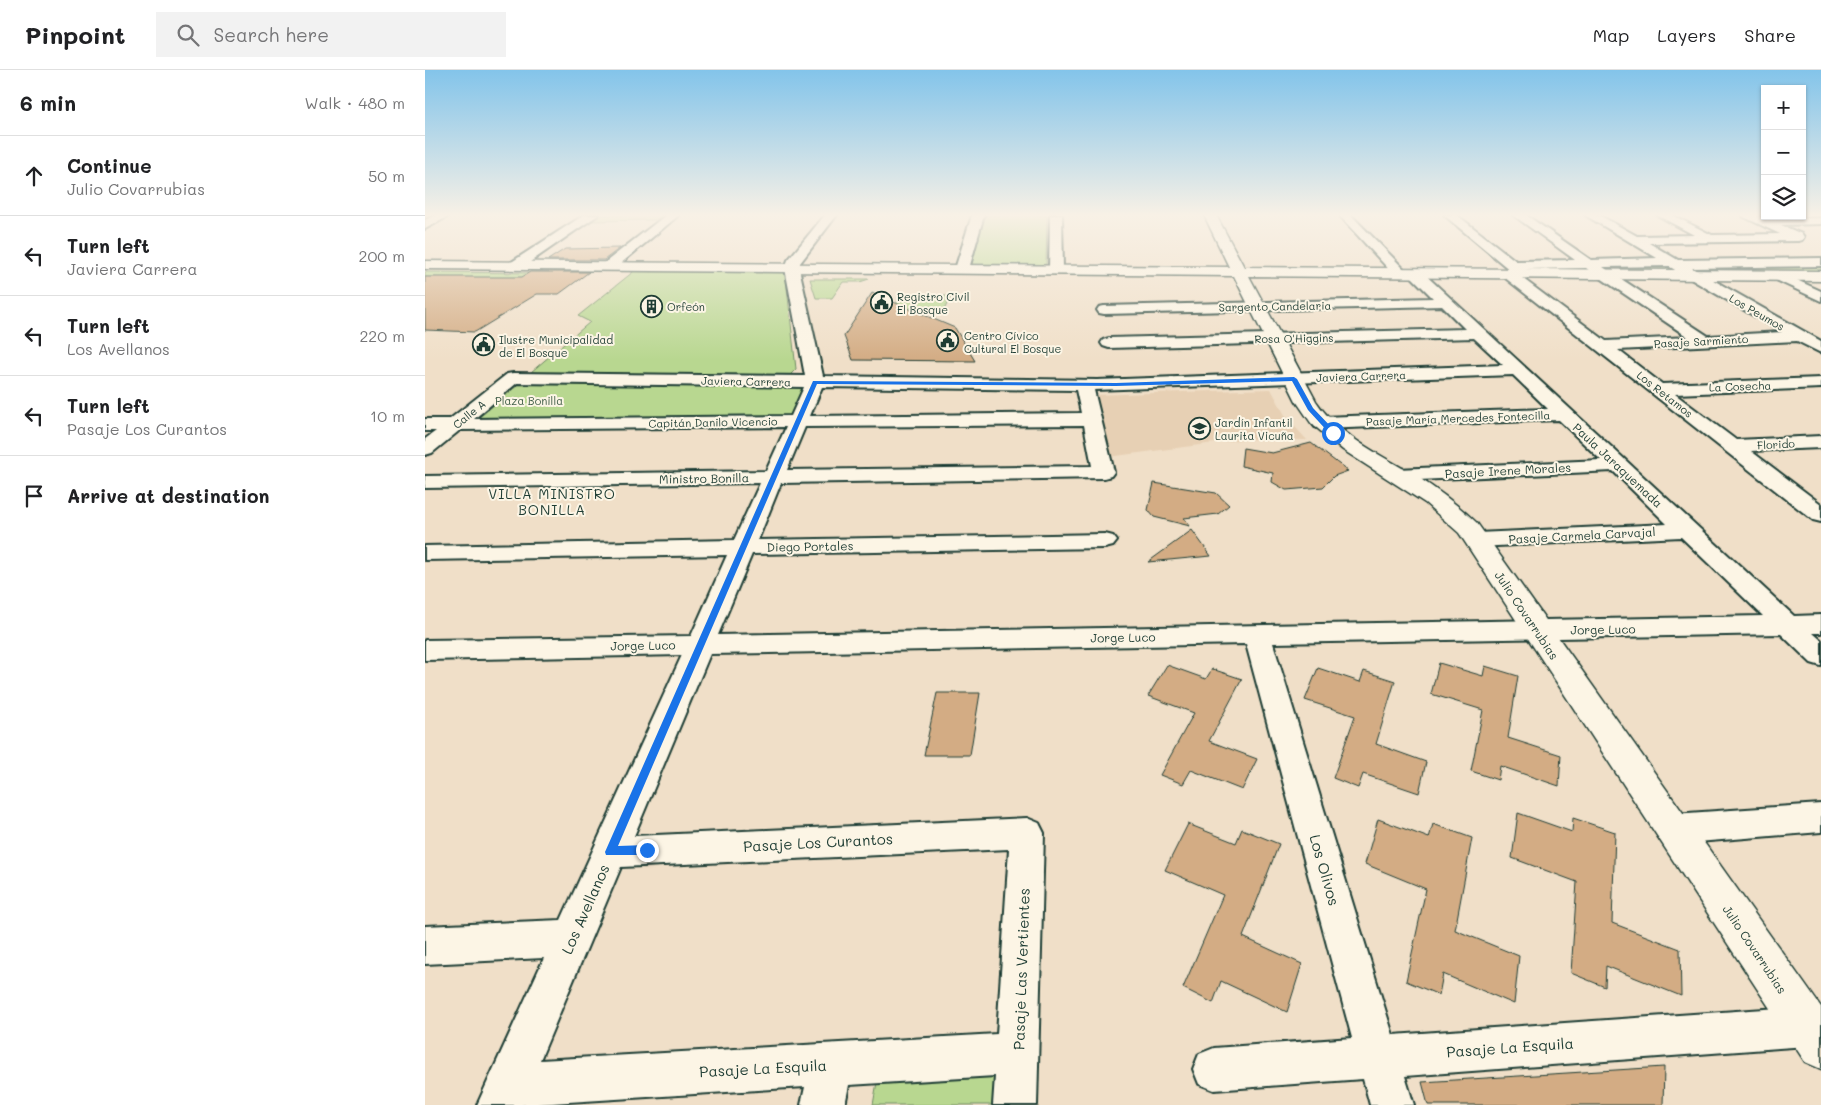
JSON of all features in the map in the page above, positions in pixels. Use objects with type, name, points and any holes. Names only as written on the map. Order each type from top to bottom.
[{"type":"street","points":[[515,266],[519,263]]},
{"type":"street","points":[[608,267],[613,263]]},
{"type":"street","points":[[793,263],[792,268],[815,382]]},
{"type":"street","points":[[962,269],[964,263]]},
{"type":"street","points":[[1056,263],[1056,270]]},
{"type":"street","name":"Julio Covarrubias","points":[[1235,263],[1294,379],[1310,408],[1322,423],[1345,442],[1445,506],[1458,517],[1477,540],[1814,1036]]},
{"type":"street","name":"Paula Jaraquemada","points":[[1397,263],[1446,302],[1821,656]]},
{"type":"street","name":"Los Retamos","points":[[1506,263],[1601,346],[1821,515]]},
{"type":"street","points":[[1515,271],[1585,263]]},
{"type":"street","points":[[1588,263],[1705,341]]},
{"type":"street","name":"Los Peumos","points":[[1674,263],[1821,348]]},
{"type":"street","points":[[425,265],[1408,273],[1515,271],[1605,275],[1821,276]]},
{"type":"street","points":[[1779,276],[1821,297]]},
{"type":"street","name":"Sargento Candelaria","points":[[1109,343],[1102,302],[1257,306],[1446,302]]},
{"type":"street","name":"Rosa O'Higgins","points":[[1109,343],[1479,334]]},
{"type":"street","name":"Pasaje Sarmiento","points":[[1601,346],[1801,336]]},
{"type":"street","points":[[1109,343],[1114,371]]},
{"type":"street","name":"Javiera Carrera","points":[[513,378],[1084,385],[1114,371],[1294,379],[1518,370]]},
{"type":"street","name":"Calle A","points":[[425,449],[513,378]]},
{"type":"street","name":"Los Avellanos","points":[[504,1094],[815,382]]},
{"type":"street","name":"La Cosecha","points":[[1658,390],[1821,383]]},
{"type":"street","points":[[1084,385],[1092,419]]},
{"type":"street","name":"Pasaje María Mercedes Fontecilla","points":[[1322,423],[1564,414]]},
{"type":"street","name":"Capitán Danilo Vicencio","points":[[425,425],[1092,419]]},
{"type":"street","name":"Ministro Bonilla","points":[[425,482],[1104,472],[1092,419]]},
{"type":"street","name":"Florido","points":[[1731,446],[1821,442]]},
{"type":"street","name":"Pasaje Irene Morales","points":[[1397,475],[1619,465]]},
{"type":"street","name":"Pasaje Carmela Carvajal","points":[[1477,540],[1687,530]]},
{"type":"street","name":"Diego Portales","points":[[425,553],[1105,541]]},
{"type":"street","name":"Jorge Luco","points":[[425,650],[1821,624]]},
{"type":"street","name":"Los Olivos","points":[[1257,635],[1392,1105]]},
{"type":"street","points":[[1673,829],[1821,818]]},
{"type":"street","name":"Pasaje Los Curantos","points":[[610,852],[1027,833]]},
{"type":"street","name":"Pasaje Las Vertientes","points":[[1015,1105],[1027,833]]},
{"type":"street","points":[[425,945],[572,938]]},
{"type":"street","name":"Pasaje La Esquila","points":[[1214,1069],[1378,1057],[1814,1036]]},
{"type":"street","name":"Pasaje La Esquila","points":[[504,1094],[832,1064],[1017,1054]]},
{"type":"street","points":[[823,1105],[832,1064]]},
{"type":"shaded area","name":"Jardín Infantil Laurita Vicuña","points":[[1271,389],[1286,417],[1307,440],[1245,439],[1108,457],[1095,395]]},
{"type":"green space","points":[[968,263],[1046,263],[1046,266],[968,265]]},
{"type":"green space","points":[[1821,263],[1821,273],[1528,271],[1524,266]]},
{"type":"green space","points":[[638,268],[785,270],[796,369],[790,375],[531,372],[590,322],[578,316]]},
{"type":"green space","points":[[425,272],[540,273],[531,279],[425,277]]},
{"type":"green space","points":[[810,279],[869,279],[860,282],[843,282],[832,298],[816,298]]},
{"type":"green space","points":[[901,296],[951,296],[944,310],[892,310]]},
{"type":"green space","name":"Plaza Bonilla","points":[[526,382],[803,386],[803,388],[790,417],[476,420],[518,385]]},
{"type":"green space","points":[[998,1074],[996,1105],[873,1105],[877,1082]]},
{"type":"building","points":[[530,272],[589,272],[559,294],[537,294],[475,332],[425,330],[425,277],[522,277]]},
{"type":"building","points":[[872,293],[955,328],[975,361],[853,360],[844,336]]},
{"type":"building","points":[[1311,443],[1348,471],[1334,476],[1323,487],[1286,490],[1272,482],[1273,473],[1241,466],[1243,448],[1272,453]]},
{"type":"building","points":[[1154,483],[1216,493],[1229,505],[1218,514],[1184,518],[1190,526],[1154,517],[1148,510]]},
{"type":"building","points":[[1192,530],[1211,556],[1148,562]]},
{"type":"building","points":[[1439,663],[1483,676],[1485,666],[1518,676],[1508,738],[1561,755],[1559,786],[1500,766],[1498,780],[1471,771],[1483,710],[1431,694]]},
{"type":"building","points":[[1167,665],[1206,679],[1212,669],[1242,679],[1209,741],[1257,759],[1242,790],[1191,770],[1183,784],[1160,775],[1194,713],[1148,696]]},
{"type":"building","points":[[1318,668],[1360,682],[1364,671],[1395,681],[1376,744],[1426,762],[1419,793],[1363,774],[1358,788],[1333,778],[1355,716],[1305,700]]},
{"type":"building","points":[[937,693],[980,693],[970,755],[924,755]]},
{"type":"building","points":[[1518,813],[1572,832],[1573,818],[1615,832],[1612,923],[1680,949],[1681,996],[1606,966],[1605,987],[1571,973],[1577,882],[1512,858]]},
{"type":"building","points":[[1378,819],[1429,838],[1433,824],[1472,838],[1455,930],[1519,956],[1514,1004],[1443,974],[1439,995],[1406,981],[1426,889],[1365,864]]},
{"type":"building","points":[[1188,824],[1236,843],[1242,829],[1279,844],[1243,937],[1302,964],[1287,1012],[1221,981],[1213,1003],[1183,988],[1223,895],[1165,870]]},
{"type":"building","points":[[1664,1067],[1663,1105],[1428,1105],[1422,1082]]},
{"type":"place","name":"Registro Civil El Bosque","points":[[881,302]]},
{"type":"place","name":"Orfeón","points":[[651,306]]},
{"type":"place","name":"Centro Cívico Cultural El Bosque","points":[[948,341]]},
{"type":"place","name":"Ilustre Municipalidad de El Bosque","points":[[483,345]]},
{"type":"place","name":"Jardín Infantil Laurita Vicuña","points":[[1199,428]]},
{"type":"district","name":"VILLA MINISTRO BONILLA","points":[[552,502]]},
{"type":"route","points":[[647,850],[610,852],[815,382],[1084,385],[1294,379],[1315,416],[1333,433]]}]
